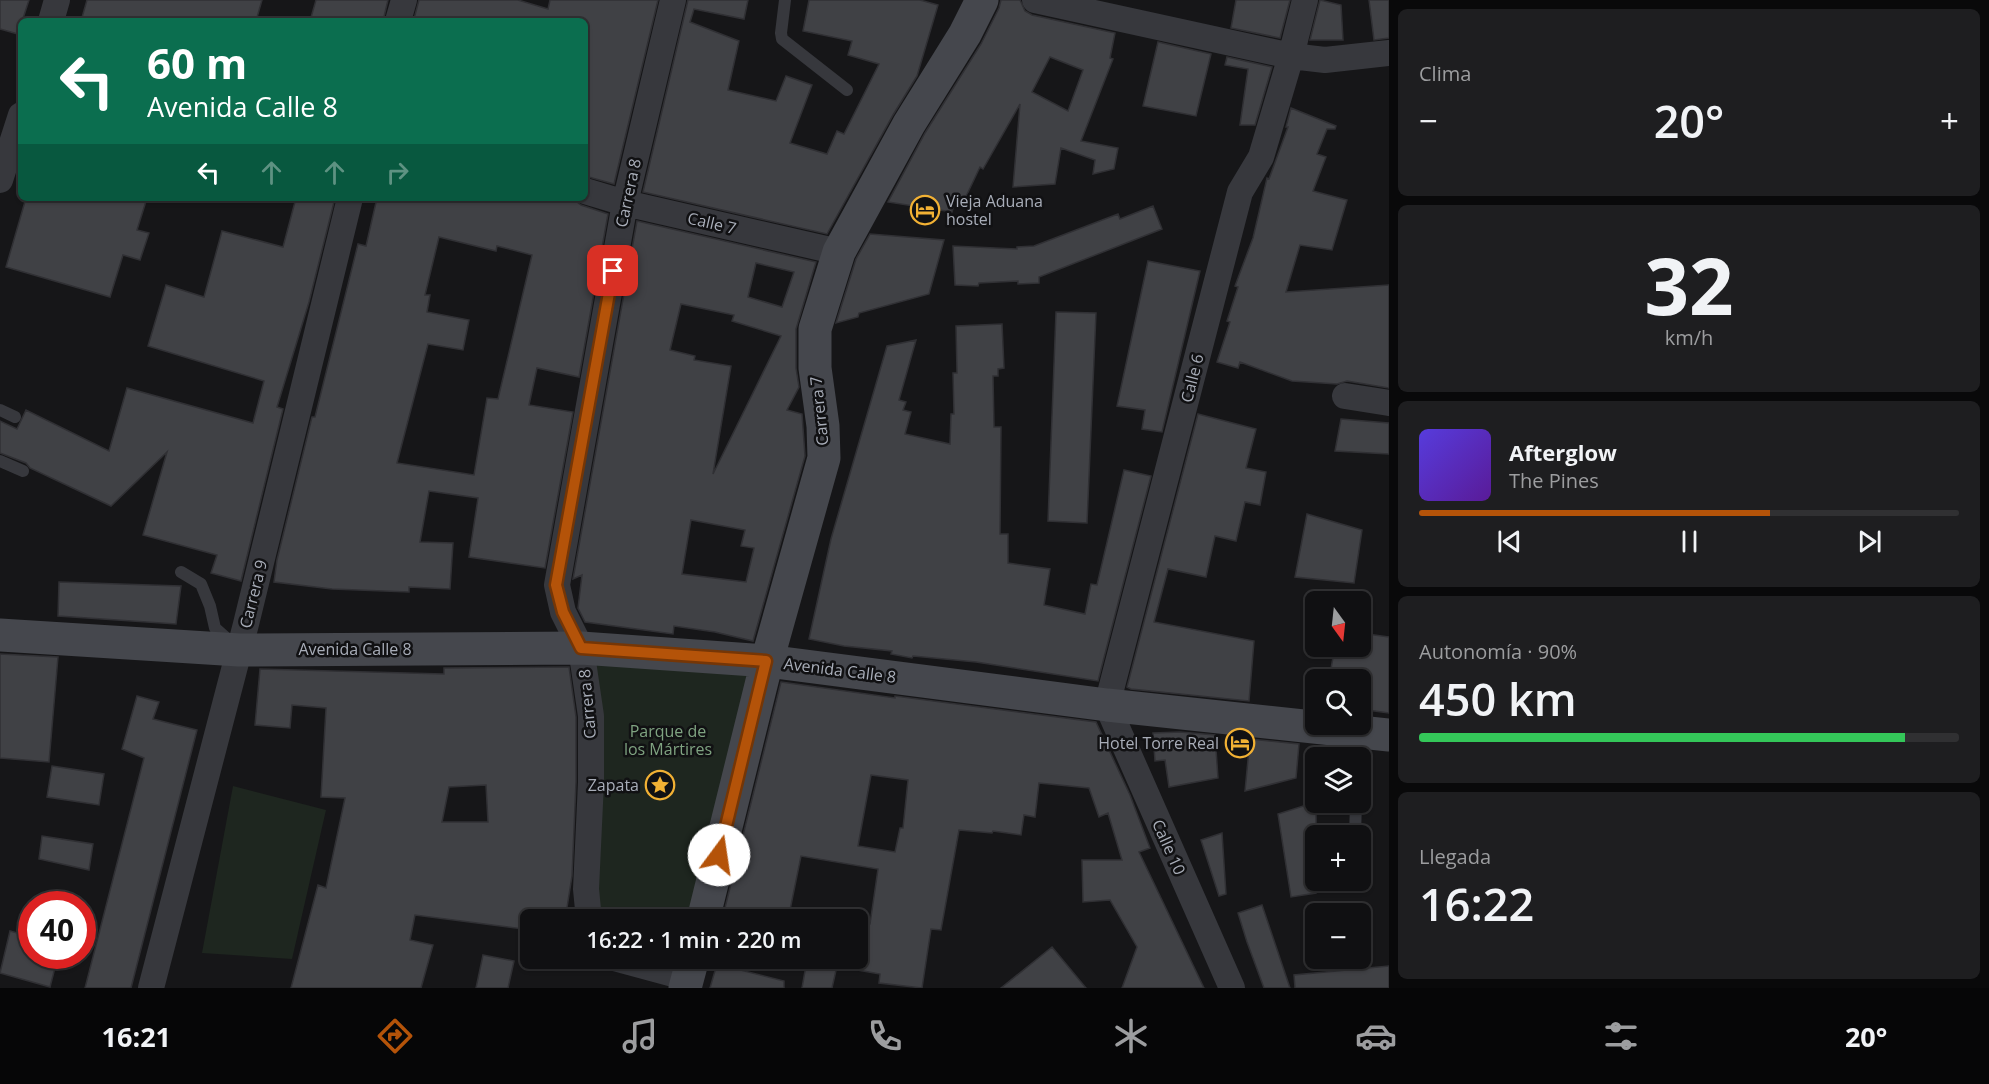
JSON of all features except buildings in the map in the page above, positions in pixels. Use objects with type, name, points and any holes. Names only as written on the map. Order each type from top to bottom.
[{"type":"main road","name":"Carrera 7","points":[[706,909],[766,661],[824,458],[823,426],[814,368],[815,329],[839,252],[909,124],[965,34],[982,0]]},
{"type":"main road","name":"Avenida Calle 8","points":[[0,635],[239,650],[581,648],[766,661],[1368,741]]},
{"type":"street","points":[[52,18],[57,0]]},
{"type":"street","points":[[399,18],[404,0]]},
{"type":"street","name":"Carrera 8","points":[[588,909],[586,889],[591,782],[591,716],[581,648],[563,612],[556,585],[625,203],[673,0]]},
{"type":"street","points":[[1035,0],[1292,56],[1325,60],[1389,53]]},
{"type":"street","name":"Calle 6","points":[[1107,705],[1240,192],[1261,157],[1292,56],[1305,0]]},
{"type":"street","points":[[0,180],[18,124]]},
{"type":"street","name":"Calle 7","points":[[588,192],[625,203],[839,252]]},
{"type":"street","name":"Carrera 9","points":[[151,988],[239,650],[349,201]]},
{"type":"street","points":[[1345,396],[1389,403]]},
{"type":"street","name":"Calle 10","points":[[1107,705],[1232,988]]},
{"type":"street","points":[[663,969],[689,975]]},
{"type":"lane","points":[[785,0],[781,33],[783,39],[848,90]]},
{"type":"lane","points":[[0,410],[15,417]]},
{"type":"lane","points":[[0,461],[23,471]]},
{"type":"lane","points":[[182,572],[201,584],[210,606],[215,628],[239,650]]},
{"type":"green space","name":"Parque de los Mártires","points":[[589,657],[765,673],[701,909],[597,909]]},
{"type":"green space","points":[[233,786],[326,810],[292,959],[202,953]]},
{"type":"place","name":"Vieja Aduana hostel","points":[[925,210]]},
{"type":"place","name":"Hotel Torre Real","points":[[1240,743]]},
{"type":"place","name":"Zapata","points":[[660,785]]},
{"type":"route","points":[[613,271],[556,585],[563,612],[581,648],[766,661],[719,855]]}]
